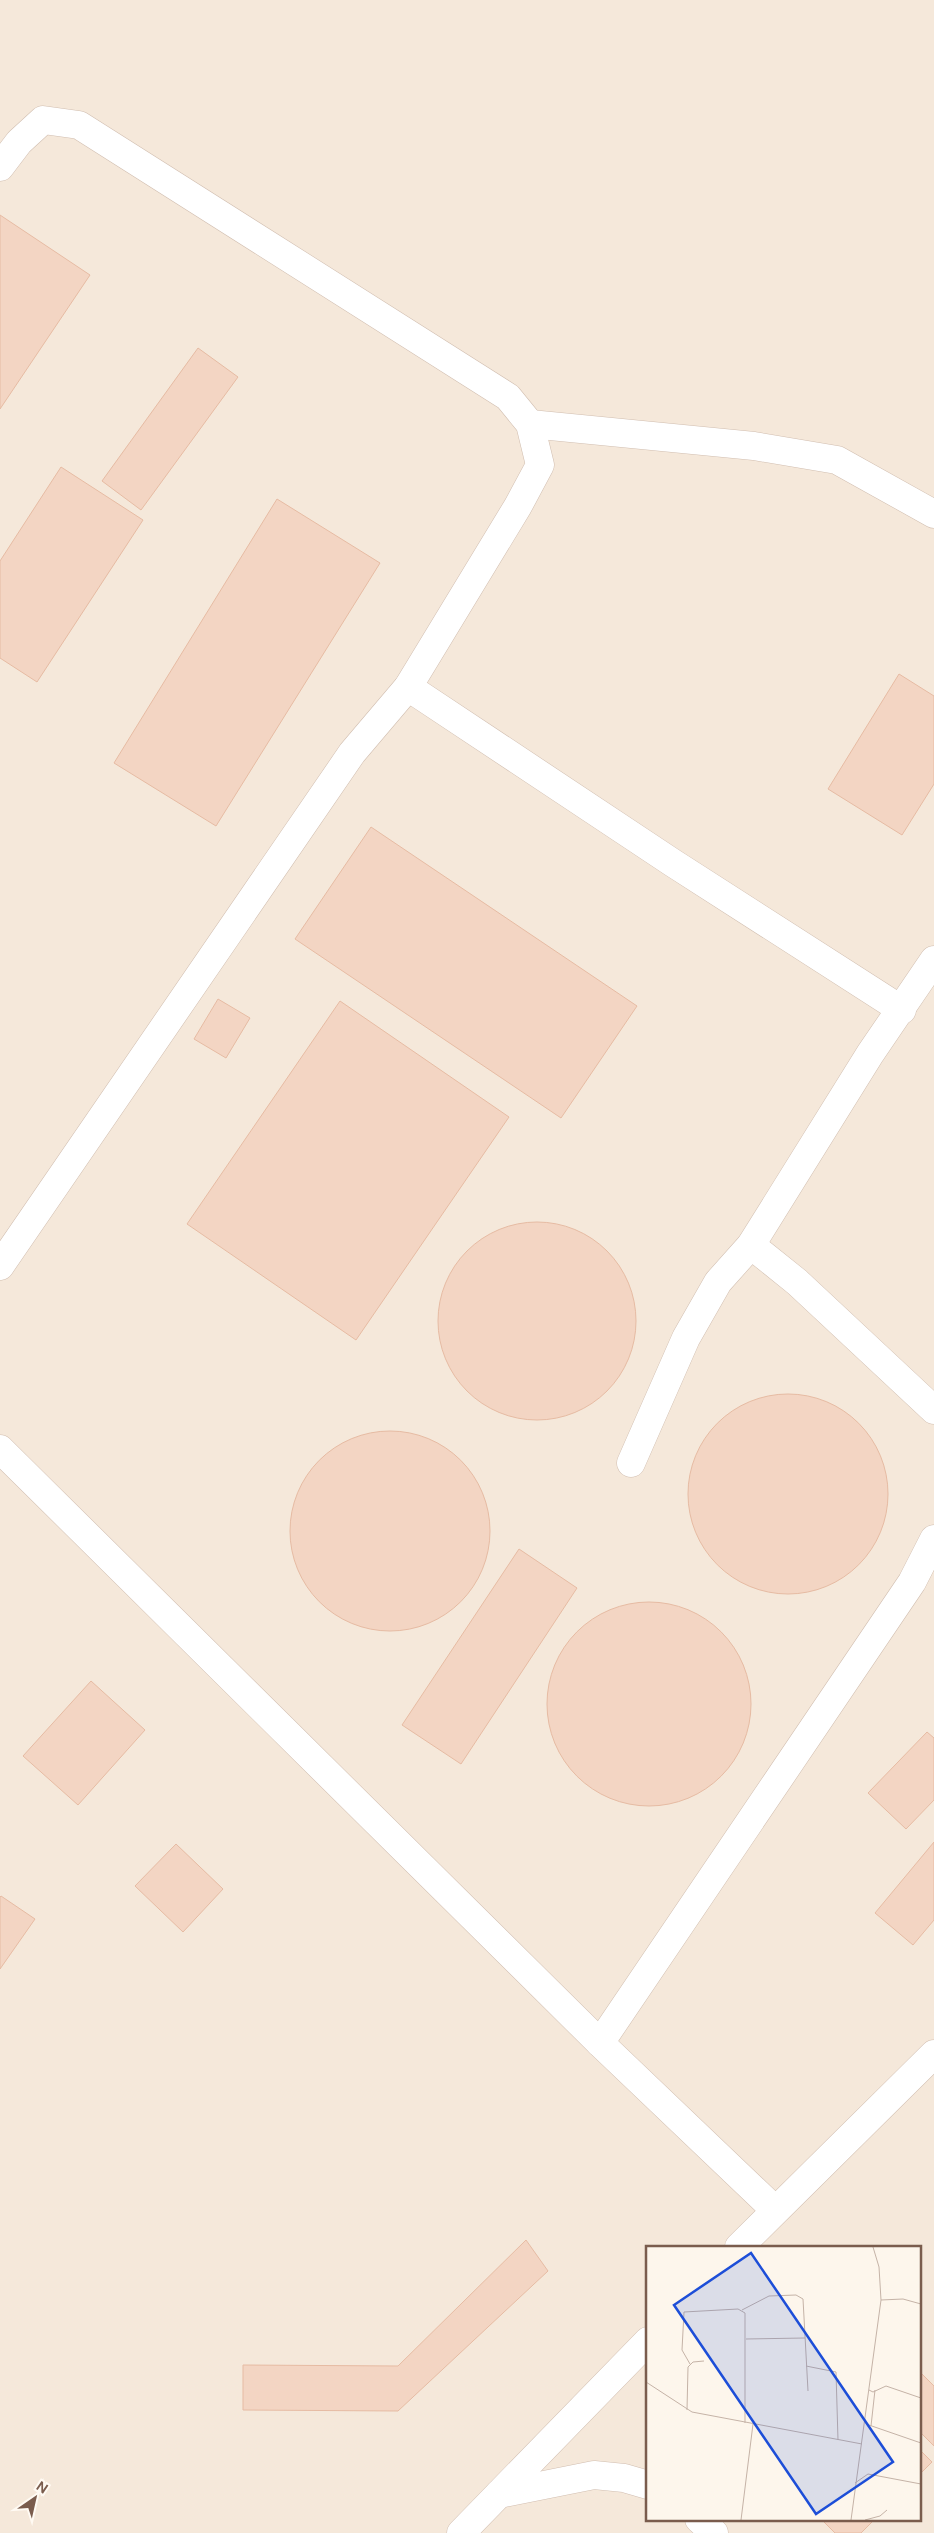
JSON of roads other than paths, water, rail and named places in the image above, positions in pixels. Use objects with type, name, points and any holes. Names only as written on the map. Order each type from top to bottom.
[{"type":"street","points":[[0,167],[19,142],[43,120],[79,125],[508,396],[530,424],[540,465],[518,506],[408,687],[352,753],[0,1266]]},
{"type":"street","points":[[530,424],[754,446],[837,460],[934,514]]},
{"type":"street","points":[[408,687],[673,863],[902,1010]]},
{"type":"street","points":[[631,1463],[686,1338],[718,1282],[751,1245],[870,1054],[902,1010],[934,960]]},
{"type":"street","points":[[751,1245],[797,1282],[934,1410]]},
{"type":"street","points":[[0,1449],[600,2043],[775,2210]]},
{"type":"street","points":[[600,2043],[912,1582],[934,1539]]},
{"type":"street","points":[[740,2246],[775,2210],[931,2064]]},
{"type":"street","points":[[461,2533],[646,2343]]},
{"type":"street","points":[[499,2494],[594,2475],[624,2478],[646,2484]]},
{"type":"street","points":[[699,2520],[714,2533]]}]
